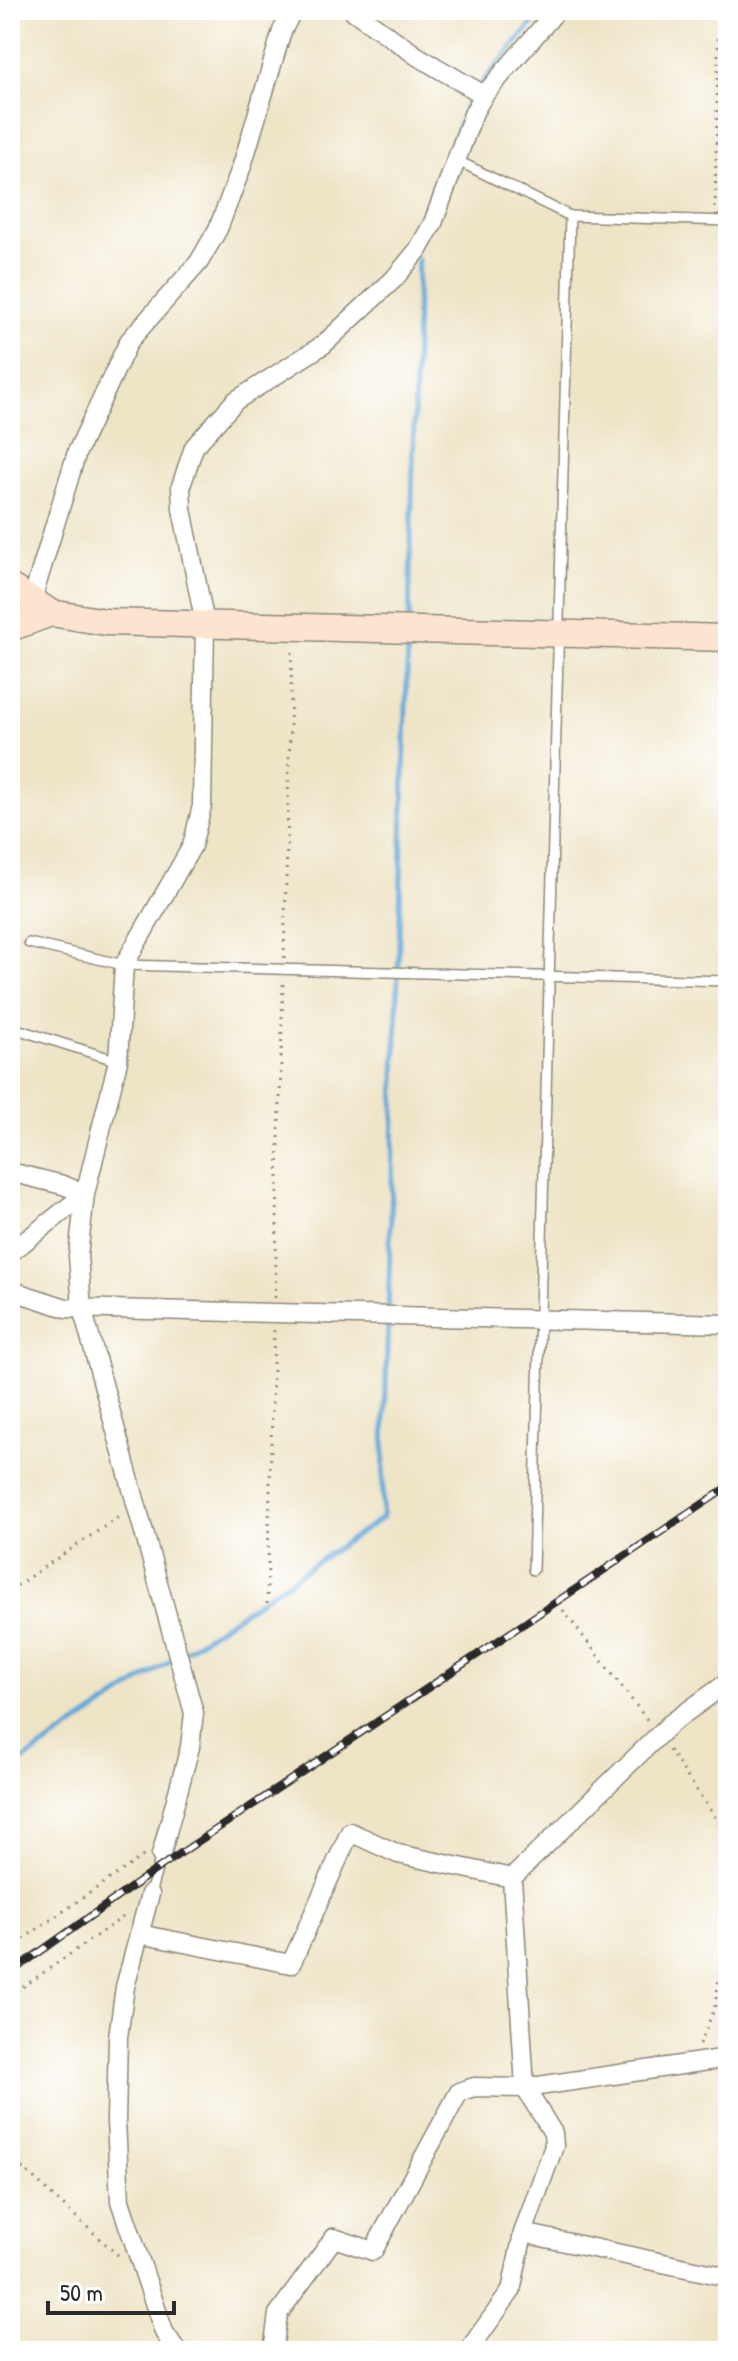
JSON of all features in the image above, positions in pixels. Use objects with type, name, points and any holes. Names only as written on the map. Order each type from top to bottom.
[{"type":"street","points":[[10,628],[41,608],[77,452],[129,341],[199,262],[218,229],[242,166],[282,31],[293,10]]},
{"type":"street","points":[[352,10],[417,56],[484,95]]},
{"type":"street","points":[[162,1850],[190,1747],[194,1713],[82,1308],[78,1256],[85,1194],[118,1061],[124,965],[192,846],[199,827],[205,624],[182,509],[181,486],[194,447],[235,401],[323,345],[394,279],[418,250],[433,223],[484,95],[557,10]]},
{"type":"street","points":[[10,587],[41,608],[106,622],[728,638]]},
{"type":"street","points":[[10,1172],[63,1185],[85,1194]]},
{"type":"street","points":[[10,1253],[85,1194]]},
{"type":"street","points":[[10,1290],[66,1308],[728,1324]]},
{"type":"street","points":[[468,2351],[511,2291],[523,2233],[554,2146],[553,2133],[525,2088],[512,1878],[670,1724],[728,1682]]},
{"type":"street","points":[[139,1934],[291,1964],[350,1832],[398,1854],[512,1878]]},
{"type":"street","points":[[148,1899],[125,1987],[118,2037],[116,2121],[120,2201],[164,2332],[177,2351]]},
{"type":"street","points":[[273,2351],[278,2314],[334,2238],[373,2251],[459,2092],[474,2087],[525,2088],[728,2058]]},
{"type":"street","points":[[523,2233],[728,2277]]},
{"type":"lane","points":[[456,160],[570,216],[728,221]]},
{"type":"lane","points":[[533,1570],[556,633],[570,216]]},
{"type":"lane","points":[[29,943],[124,965],[728,981]]},
{"type":"lane","points":[[10,1027],[118,1061]]},
{"type":"lane","points":[[148,1899],[162,1850]]},
{"type":"path","points":[[715,220],[719,10]]},
{"type":"path","points":[[267,1604],[293,626]]},
{"type":"path","points":[[10,1590],[138,1504]]},
{"type":"path","points":[[10,1948],[154,1848],[162,1850]]},
{"type":"path","points":[[10,1996],[148,1899]]},
{"type":"path","points":[[693,2063],[715,2007],[728,1912]]},
{"type":"path","points":[[10,2157],[126,2263],[140,2266]]},
{"type":"waterway","points":[[421,229],[469,98],[544,10]]},
{"type":"waterway","points":[[409,621],[418,259]]},
{"type":"waterway","points":[[182,1653],[382,1518],[408,639]]},
{"type":"waterway","points":[[10,1769],[173,1659]]},
{"type":"railway","points":[[10,1973],[157,1869],[728,1487]]}]
